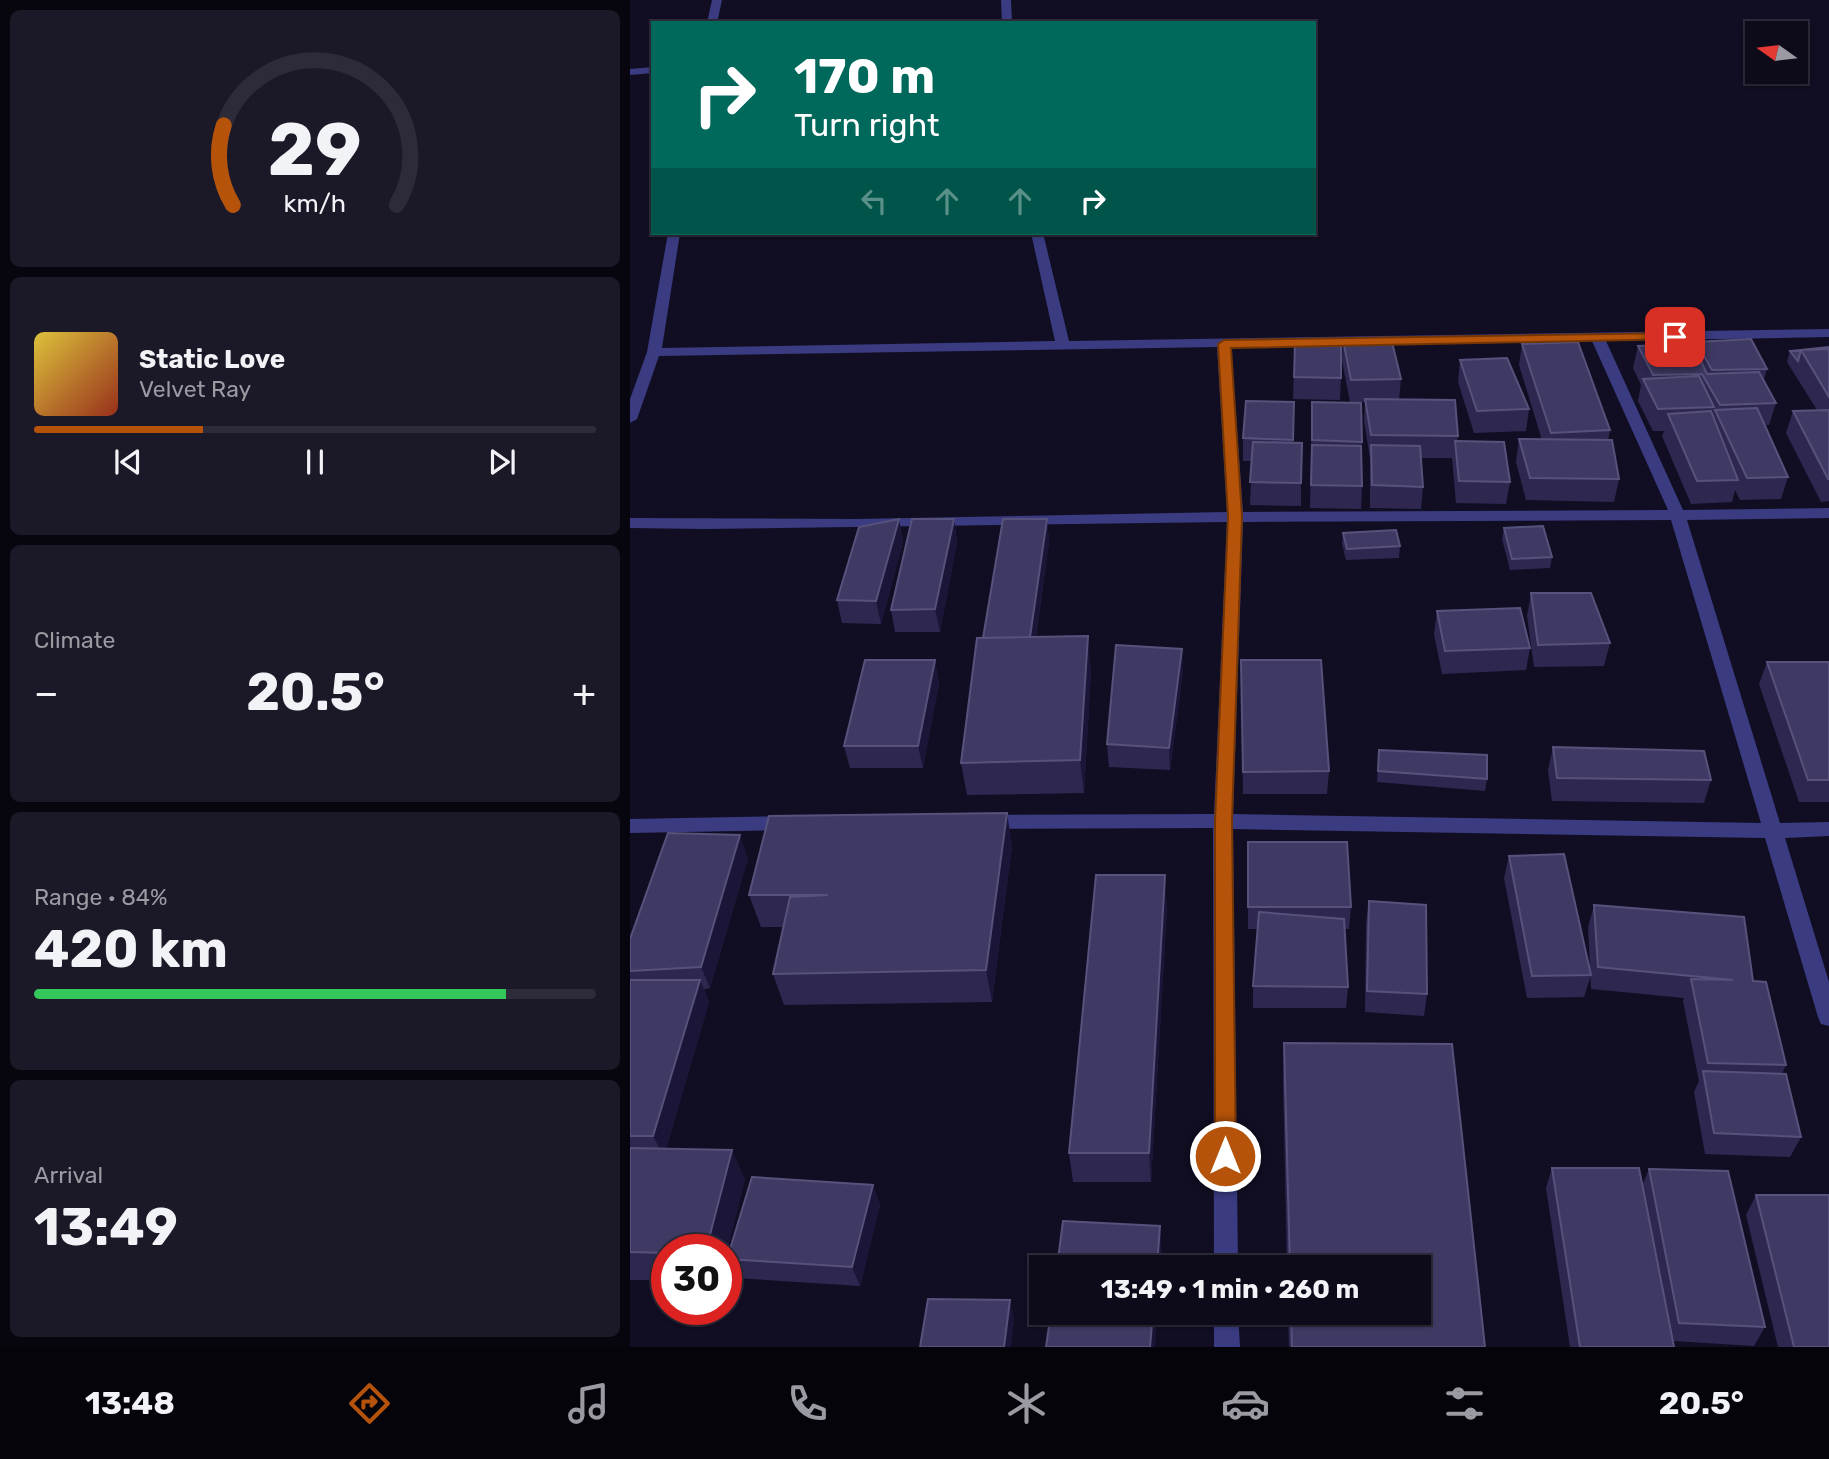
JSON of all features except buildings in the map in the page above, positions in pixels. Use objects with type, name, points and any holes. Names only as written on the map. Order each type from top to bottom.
[{"type":"street","points":[[712,21],[717,0]]},
{"type":"street","points":[[1006,0],[1007,21]]},
{"type":"street","points":[[630,72],[651,70]]},
{"type":"street","points":[[630,419],[654,352],[674,235]]},
{"type":"street","points":[[1037,235],[1063,347]]},
{"type":"street","points":[[654,352],[1829,333]]},
{"type":"street","points":[[1598,338],[1678,516],[1829,1017]]},
{"type":"street","points":[[1224,344],[1235,517],[1223,821],[1226,1255]]},
{"type":"street","points":[[630,523],[744,525],[1235,517],[1829,513]]},
{"type":"street","points":[[965,822],[1223,821],[1771,831],[1829,829]]},
{"type":"street","points":[[630,826],[816,823]]},
{"type":"street","points":[[1226,1325],[1227,1347]]},
{"type":"route","points":[[1225,1156],[1223,821],[1235,517],[1224,344],[1675,337]]}]
